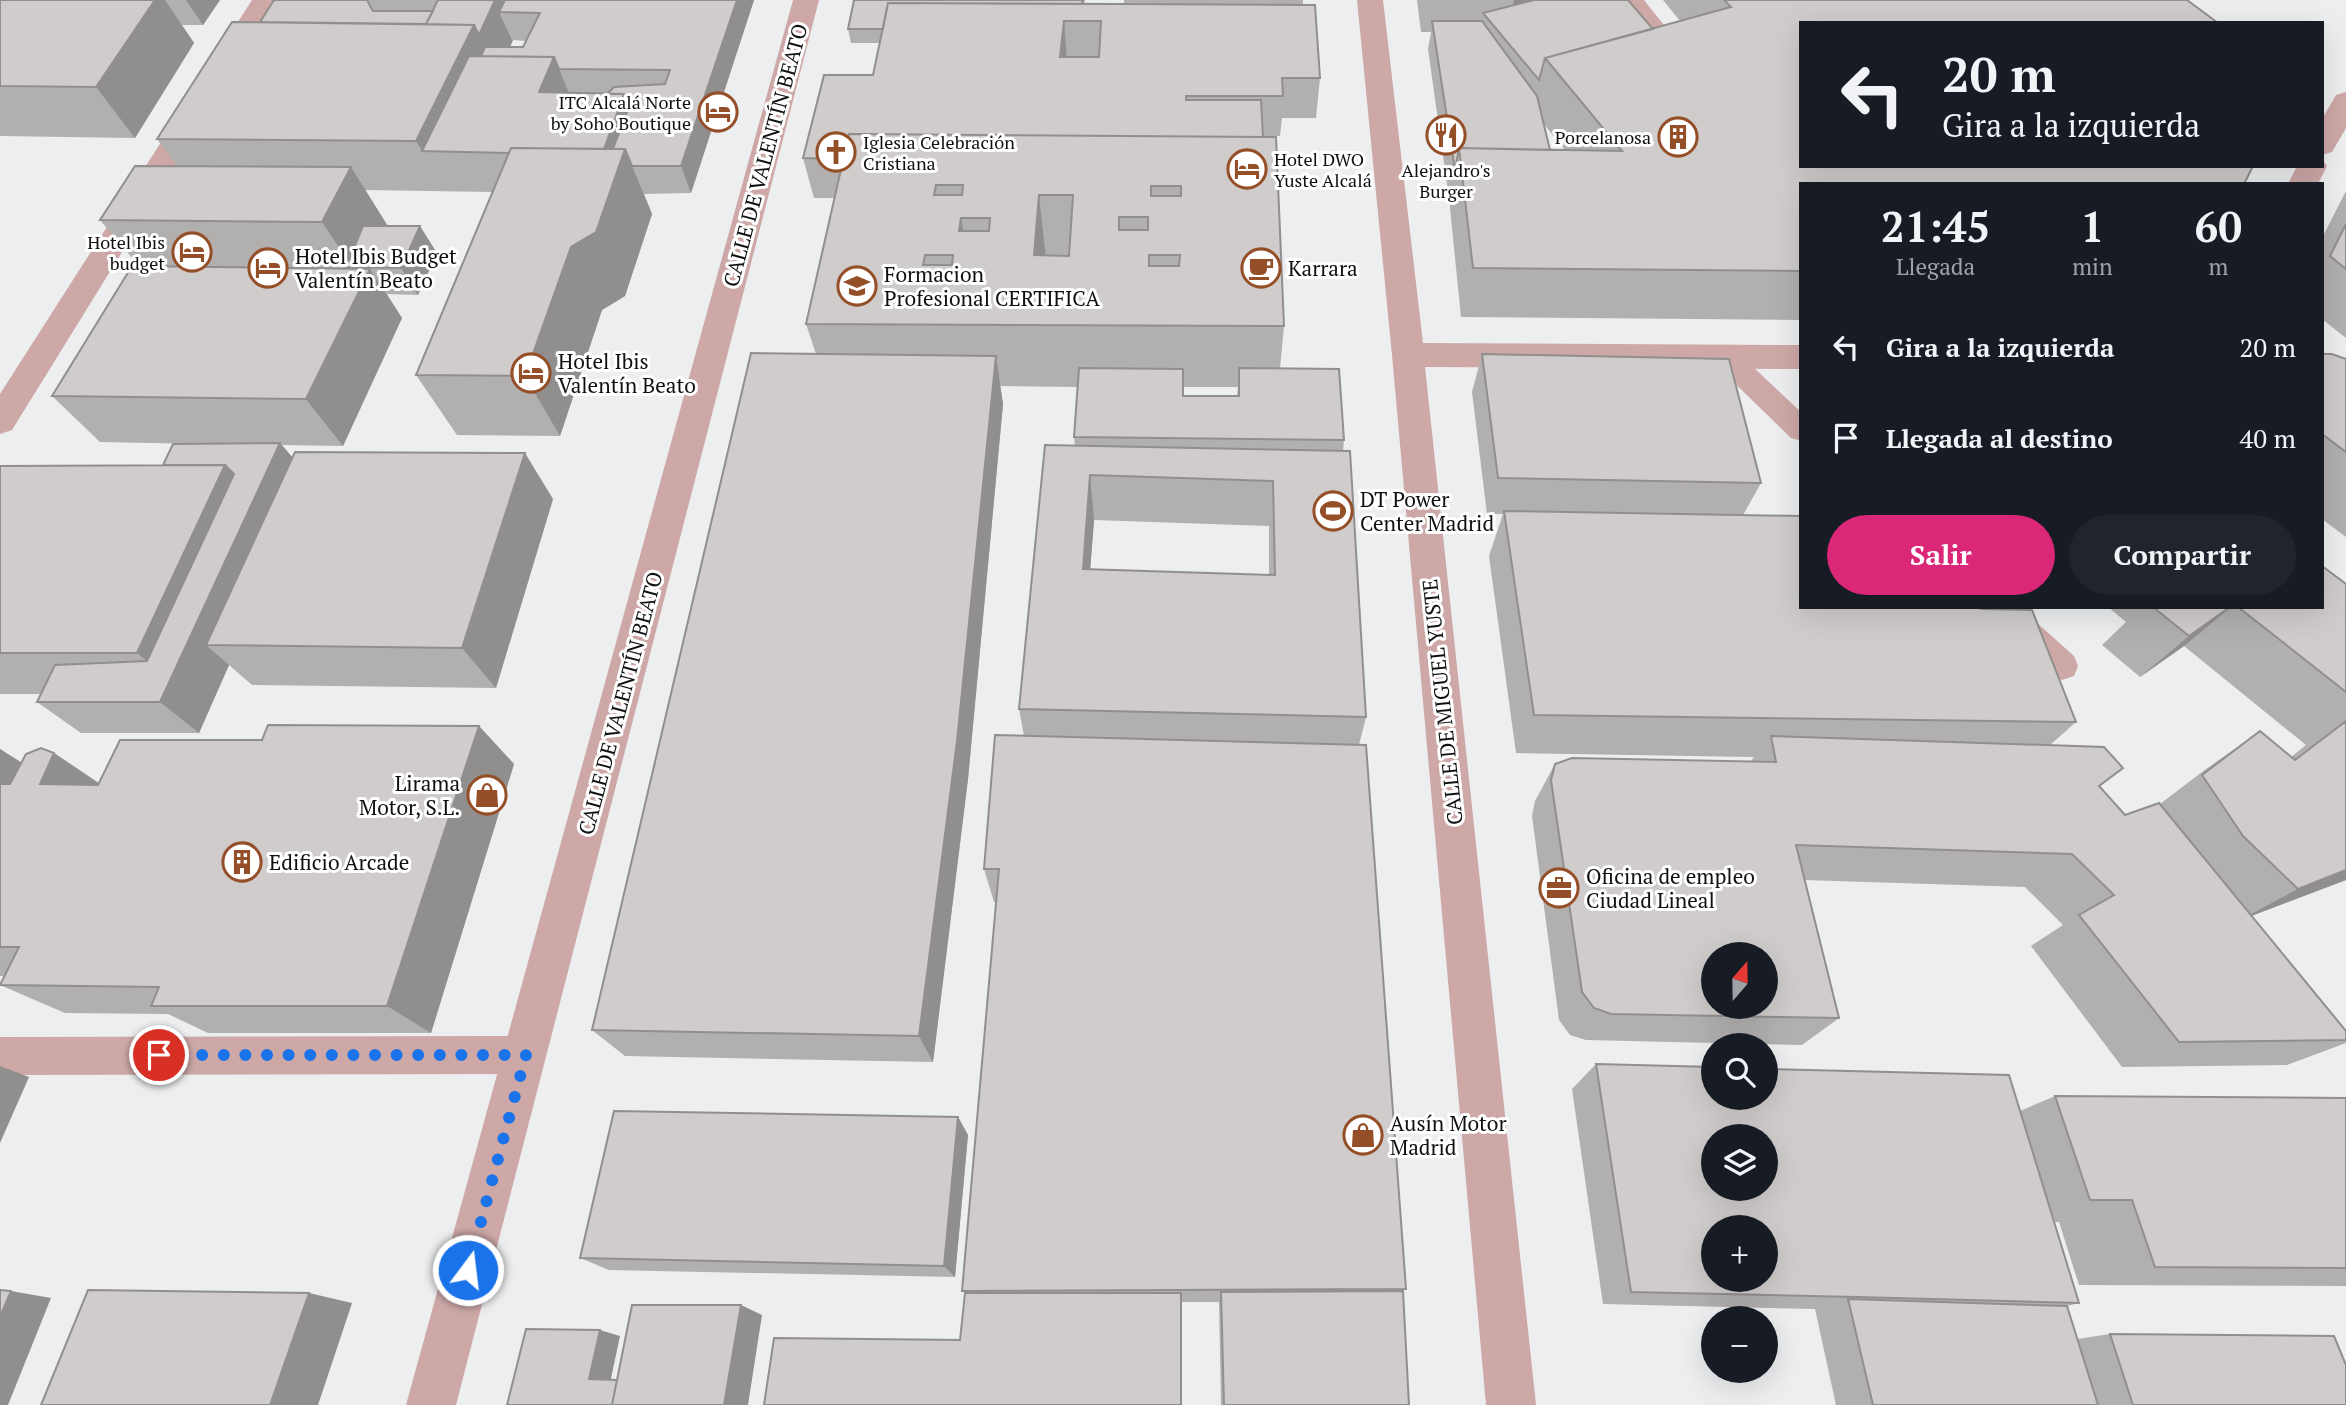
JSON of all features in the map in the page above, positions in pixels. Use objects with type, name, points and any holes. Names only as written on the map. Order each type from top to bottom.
[{"type":"street","points":[[0,421],[265,0]]},
{"type":"street","name":"CALLE DE VALENTÍN BEATO","points":[[431,1405],[806,0]]},
{"type":"street","name":"CALLE DE MIGUEL YUSTE","points":[[1370,0],[1408,355],[1511,1405]]},
{"type":"street","points":[[2324,142],[2346,101]]},
{"type":"street","points":[[1408,355],[1799,357]]},
{"type":"lane","points":[[1632,0],[1675,54]]},
{"type":"lane","points":[[1726,358],[1799,428]]},
{"type":"lane","points":[[1999,609],[2062,666]]},
{"type":"lane","points":[[0,1056],[526,1055]]},
{"type":"building","points":[[0,0],[155,0],[96,87],[0,86]]},
{"type":"building","points":[[274,0],[367,0],[373,11],[433,11],[426,24],[260,22]]},
{"type":"building","points":[[438,0],[495,0],[479,35],[474,25],[426,24]]},
{"type":"building","points":[[505,0],[737,0],[681,166],[632,166],[625,149],[613,149],[629,107],[624,94],[607,94],[614,87],[665,84],[670,70],[559,69],[554,57],[481,56],[485,47],[523,47],[540,13],[499,12]]},
{"type":"building","points":[[854,0],[1083,0],[1082,4],[888,3],[883,29],[848,29]]},
{"type":"building","points":[[1534,0],[1628,0],[1653,29],[1545,58],[1539,80],[1483,13]]},
{"type":"building","name":"Porcelanosa","points":[[1724,0],[2187,0],[2215,21],[1799,21],[1799,168],[2252,168],[2245,182],[1799,182],[1799,271],[1473,268],[1459,148],[1622,151],[1545,58],[1731,7]]},
{"type":"building","points":[[888,3],[1315,5],[1320,78],[1282,78],[1283,96],[1186,96],[1186,100],[1261,100],[1263,137],[849,134],[844,159],[803,158],[824,75],[873,75]],"holes":[[[1064,21],[1101,21],[1099,57],[1060,57]]]},
{"type":"building","points":[[1432,21],[1482,21],[1537,96],[1550,150],[1459,148],[1455,170]]},
{"type":"building","points":[[232,22],[474,25],[416,141],[157,139]]},
{"type":"building","points":[[469,56],[554,57],[539,92],[624,94],[604,149],[511,148],[509,153],[422,151]]},
{"type":"building","points":[[849,134],[1276,137],[1284,326],[806,324]],"holes":[[[936,185],[963,185],[962,195],[934,195]],[[1151,186],[1181,186],[1181,196],[1151,196]],[[1039,195],[1073,195],[1069,256],[1034,255]],[[1119,217],[1148,217],[1148,230],[1119,230]],[[961,218],[990,218],[989,231],[959,231]],[[925,255],[953,255],[952,265],[923,265]],[[1149,255],[1180,255],[1179,266],[1149,266]]]},
{"type":"building","points":[[511,148],[625,149],[596,232],[571,247],[525,376],[416,375]]},
{"type":"building","points":[[135,166],[351,167],[322,222],[100,220]]},
{"type":"building","points":[[2346,224],[2346,269],[2330,256]]},
{"type":"building","points":[[363,226],[420,226],[401,268],[346,267]]},
{"type":"building","points":[[132,266],[370,269],[306,399],[52,396]]},
{"type":"building","points":[[751,353],[996,356],[957,741],[919,1036],[592,1030]]},
{"type":"building","points":[[1482,354],[1729,359],[1761,483],[1498,478]]},
{"type":"building","points":[[2324,354],[2346,359],[2346,452],[2324,436]]},
{"type":"building","points":[[1079,368],[1183,369],[1183,396],[1239,396],[1239,368],[1339,369],[1344,440],[1074,437]]},
{"type":"building","points":[[280,443],[160,702],[37,702],[55,665],[147,661],[234,474],[225,465],[163,465],[173,444]]},
{"type":"building","points":[[1045,445],[1350,451],[1366,717],[1019,709]],"holes":[[[1090,475],[1273,481],[1275,575],[1083,569]]]},
{"type":"building","points":[[295,452],[525,453],[462,648],[206,645]]},
{"type":"building","points":[[225,465],[137,653],[0,653],[0,466]]},
{"type":"building","points":[[1504,511],[1799,516],[1799,609],[2032,610],[2076,722],[1534,715]]},
{"type":"building","points":[[2324,568],[2346,584],[2346,692],[2241,609],[2324,609]]},
{"type":"building","points":[[2155,609],[2227,609],[2189,636]]},
{"type":"building","points":[[2346,721],[2346,870],[2298,889],[2243,836],[2202,775],[2260,731],[2295,760]]},
{"type":"building","name":"Edificio Arcade","points":[[268,725],[479,726],[387,1006],[151,1006],[159,987],[0,985],[19,947],[0,947],[0,784],[10,784],[26,754],[41,748],[54,753],[40,784],[98,785],[120,740],[262,740]]},
{"type":"building","points":[[995,735],[1366,745],[1406,1289],[962,1291],[999,869],[984,869]]},
{"type":"building","points":[[1771,736],[2104,747],[2123,768],[2099,786],[2125,815],[2159,803],[2346,1031],[2346,1040],[2179,1042],[2079,915],[2114,895],[2072,854],[1796,845],[1839,1018],[1778,1017],[1778,942],[1701,942],[1701,1016],[1611,1014],[1594,1008],[1582,992],[1551,780],[1555,764],[1572,758],[1776,762]]},
{"type":"building","points":[[1596,1064],[1701,1067],[1701,1110],[1778,1110],[1778,1069],[2009,1075],[2079,1303],[1631,1292]]},
{"type":"building","points":[[2055,1096],[2346,1098],[2346,1268],[2155,1267],[2132,1200],[2090,1200]]},
{"type":"building","points":[[614,1111],[958,1117],[944,1266],[580,1258]]},
{"type":"building","points":[[0,1290],[11,1291],[0,1317]]},
{"type":"building","points":[[88,1290],[309,1293],[270,1405],[41,1405]]},
{"type":"building","points":[[1403,1291],[1409,1405],[1224,1405],[1221,1292]]},
{"type":"building","points":[[965,1293],[1181,1293],[1181,1405],[764,1405],[774,1338],[960,1340]]},
{"type":"building","points":[[1848,1299],[2067,1306],[2098,1405],[1873,1405]]},
{"type":"building","points":[[632,1305],[741,1305],[724,1405],[612,1405]]},
{"type":"building","points":[[526,1329],[600,1330],[589,1379],[617,1380],[612,1405],[507,1405]]},
{"type":"building","points":[[2110,1334],[2334,1336],[2346,1365],[2346,1405],[2133,1405]]},
{"type":"place","name":"ITC Alcalá Norte by Soho Boutique","points":[[718,112]]},
{"type":"place","name":"Alejandro's Burger","points":[[1446,135]]},
{"type":"place","name":"Porcelanosa","points":[[1678,137]]},
{"type":"place","name":"Iglesia Celebración Cristiana","points":[[836,152]]},
{"type":"place","name":"Hotel DWO Yuste Alcalá","points":[[1247,169]]},
{"type":"place","name":"Hotel Ibis budget","points":[[192,252]]},
{"type":"place","name":"Hotel Ibis Budget Valentín Beato","points":[[268,268]]},
{"type":"place","name":"Karrara","points":[[1261,268]]},
{"type":"place","name":"Formacion Profesional CERTIFICA","points":[[857,286]]},
{"type":"place","name":"Hotel Ibis Valentín Beato","points":[[531,373]]},
{"type":"place","name":"DT Power Center Madrid","points":[[1333,511]]},
{"type":"place","name":"Lirama Motor, S.L.","points":[[487,795]]},
{"type":"place","name":"Edificio Arcade","points":[[242,862]]},
{"type":"place","name":"Oficina de empleo Ciudad Lineal","points":[[1559,888]]},
{"type":"place","name":"Ausín Motor Madrid","points":[[1363,1135]]},
{"type":"route","points":[[159,1055],[526,1055],[468,1270]]}]
